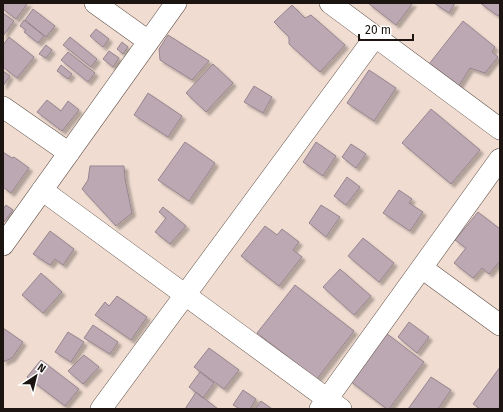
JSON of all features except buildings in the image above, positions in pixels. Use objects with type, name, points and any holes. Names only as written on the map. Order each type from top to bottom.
[{"type":"street","points":[[95,3],[148,41]]},
{"type":"street","points":[[3,245],[176,3]]},
{"type":"street","points":[[330,3],[500,130]]},
{"type":"street","points":[[101,409],[376,37]]},
{"type":"street","points":[[3,107],[69,152]]},
{"type":"street","points":[[42,190],[186,296],[329,406],[422,268],[500,159]]},
{"type":"street","points":[[422,268],[500,325]]}]
